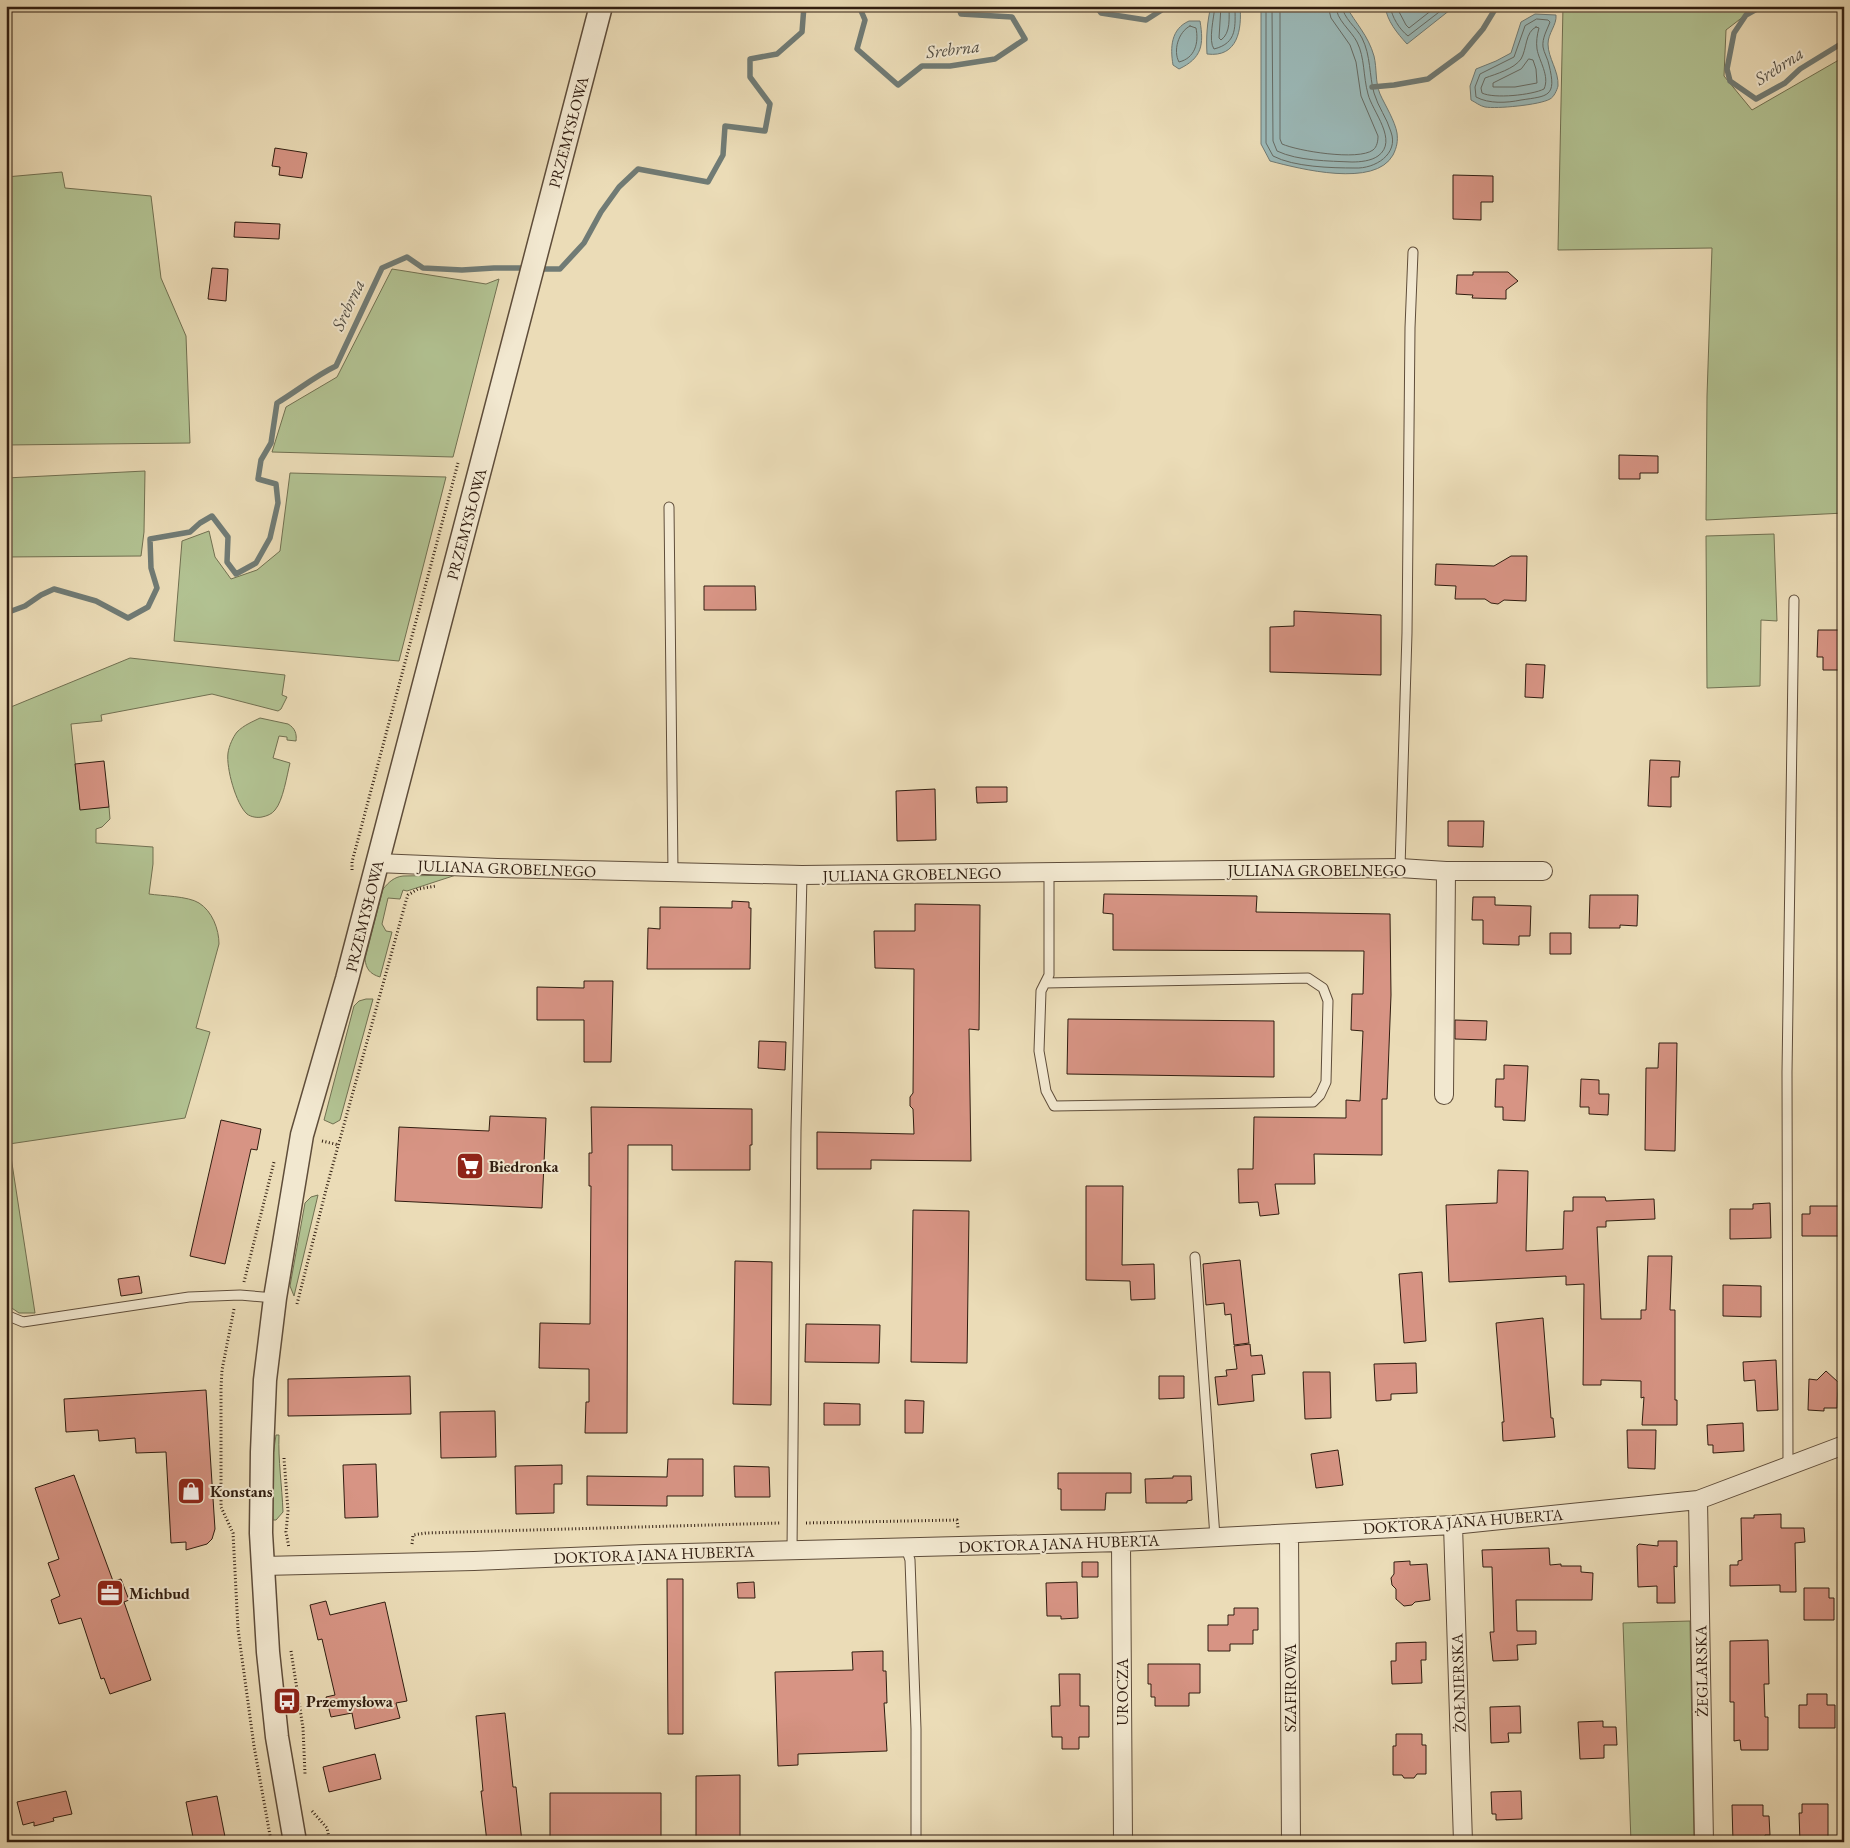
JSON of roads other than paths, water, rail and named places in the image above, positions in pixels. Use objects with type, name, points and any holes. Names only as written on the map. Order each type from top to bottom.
[{"type":"street","name":"PRZEMYSŁOWA","points":[[295,1842],[277,1737],[268,1652],[261,1532],[265,1380],[275,1298],[302,1135],[347,979],[601,6]]},
{"type":"street","name":"JULIANA GROBELNEGO","points":[[377,863],[498,868],[802,875],[1400,868],[1446,871],[1543,871]]},
{"type":"street","points":[[1444,1095],[1446,871]]},
{"type":"street","name":"DOKTORA JANA HUBERTA","points":[[263,1566],[1121,1542],[1453,1525],[1698,1500],[1844,1445]]},
{"type":"street","name":"ŻEGLARSKA","points":[[1698,1500],[1704,1842]]},
{"type":"street","name":"ŻOŁNIERSKA","points":[[1453,1525],[1463,1842]]},
{"type":"street","name":"SZAFIROWA","points":[[1289,1534],[1291,1842]]},
{"type":"street","name":"UROCZA","points":[[1121,1542],[1123,1842]]},
{"type":"lane","points":[[1400,868],[1407,632],[1410,328],[1413,252]]},
{"type":"lane","points":[[669,507],[674,872]]},
{"type":"lane","points":[[1788,1466],[1787,1072],[1794,600]]},
{"type":"lane","points":[[1045,983],[1308,978],[1323,988],[1328,1001],[1326,1082],[1324,1089],[1313,1102],[1054,1106],[1046,1091],[1039,1051],[1041,991],[1045,983],[1049,975],[1050,959],[1049,872]]},
{"type":"lane","points":[[792,1550],[796,1130],[802,875]]},
{"type":"lane","points":[[1195,1257],[1215,1537]]},
{"type":"lane","points":[[6,1315],[24,1322],[189,1297],[240,1294],[275,1298]]},
{"type":"lane","points":[[906,1548],[910,1560],[916,1720],[916,1842]]},
{"type":"water","points":[[1211,6],[1240,6],[1240,24],[1236,40],[1232,47],[1217,54],[1207,54],[1207,30]]},
{"type":"water","points":[[1261,6],[1346,6],[1365,36],[1374,56],[1378,89],[1396,128],[1397,144],[1393,155],[1384,165],[1370,171],[1354,174],[1317,171],[1270,161],[1261,144]]},
{"type":"water","points":[[1385,6],[1455,6],[1407,44],[1390,22]]},
{"type":"water","points":[[1535,14],[1556,15],[1548,44],[1558,80],[1558,86],[1554,95],[1545,101],[1508,107],[1485,107],[1471,100],[1470,86],[1476,69],[1511,53],[1521,22]]},
{"type":"water","points":[[1189,21],[1200,21],[1202,37],[1200,50],[1193,60],[1179,69],[1173,65],[1173,39],[1178,29]]},
{"type":"waterway","name":"Srebrna","points":[[538,269],[560,269],[584,243],[601,212],[619,187],[638,169],[708,182],[723,155],[725,126],[765,131],[770,104],[750,77],[750,59],[777,54],[802,32],[804,6]]},
{"type":"waterway","name":"Srebrna","points":[[859,6],[865,20],[857,49],[898,85],[922,66],[950,66],[995,59],[1025,39],[1012,17],[961,14],[958,6]]},
{"type":"waterway","name":"Srebrna","points":[[1096,6],[1101,13],[1146,20],[1168,6]]},
{"type":"waterway","name":"Srebrna","points":[[1372,87],[1428,79],[1462,54],[1483,29],[1497,6]]},
{"type":"waterway","name":"Srebrna","points":[[1762,6],[1746,15],[1734,33],[1727,69],[1730,81],[1756,99],[1785,83],[1800,69],[1844,42]]},
{"type":"waterway","name":"Srebrna","points":[[6,613],[25,606],[54,589],[96,601],[128,618],[148,607],[157,588],[151,568],[150,539],[190,532],[212,516],[228,537],[227,562],[236,574],[256,563],[270,538],[278,503],[276,484],[258,479],[261,460],[271,443],[277,403],[336,366],[382,268],[407,257],[423,268],[462,270],[528,268]]},
{"type":"place","name":"Biedronka","points":[[470,1166]]},
{"type":"place","name":"Konstans","points":[[191,1491]]},
{"type":"place","name":"Michbud","points":[[110,1593]]},
{"type":"place","name":"Przemysłowa","points":[[287,1701]]}]
